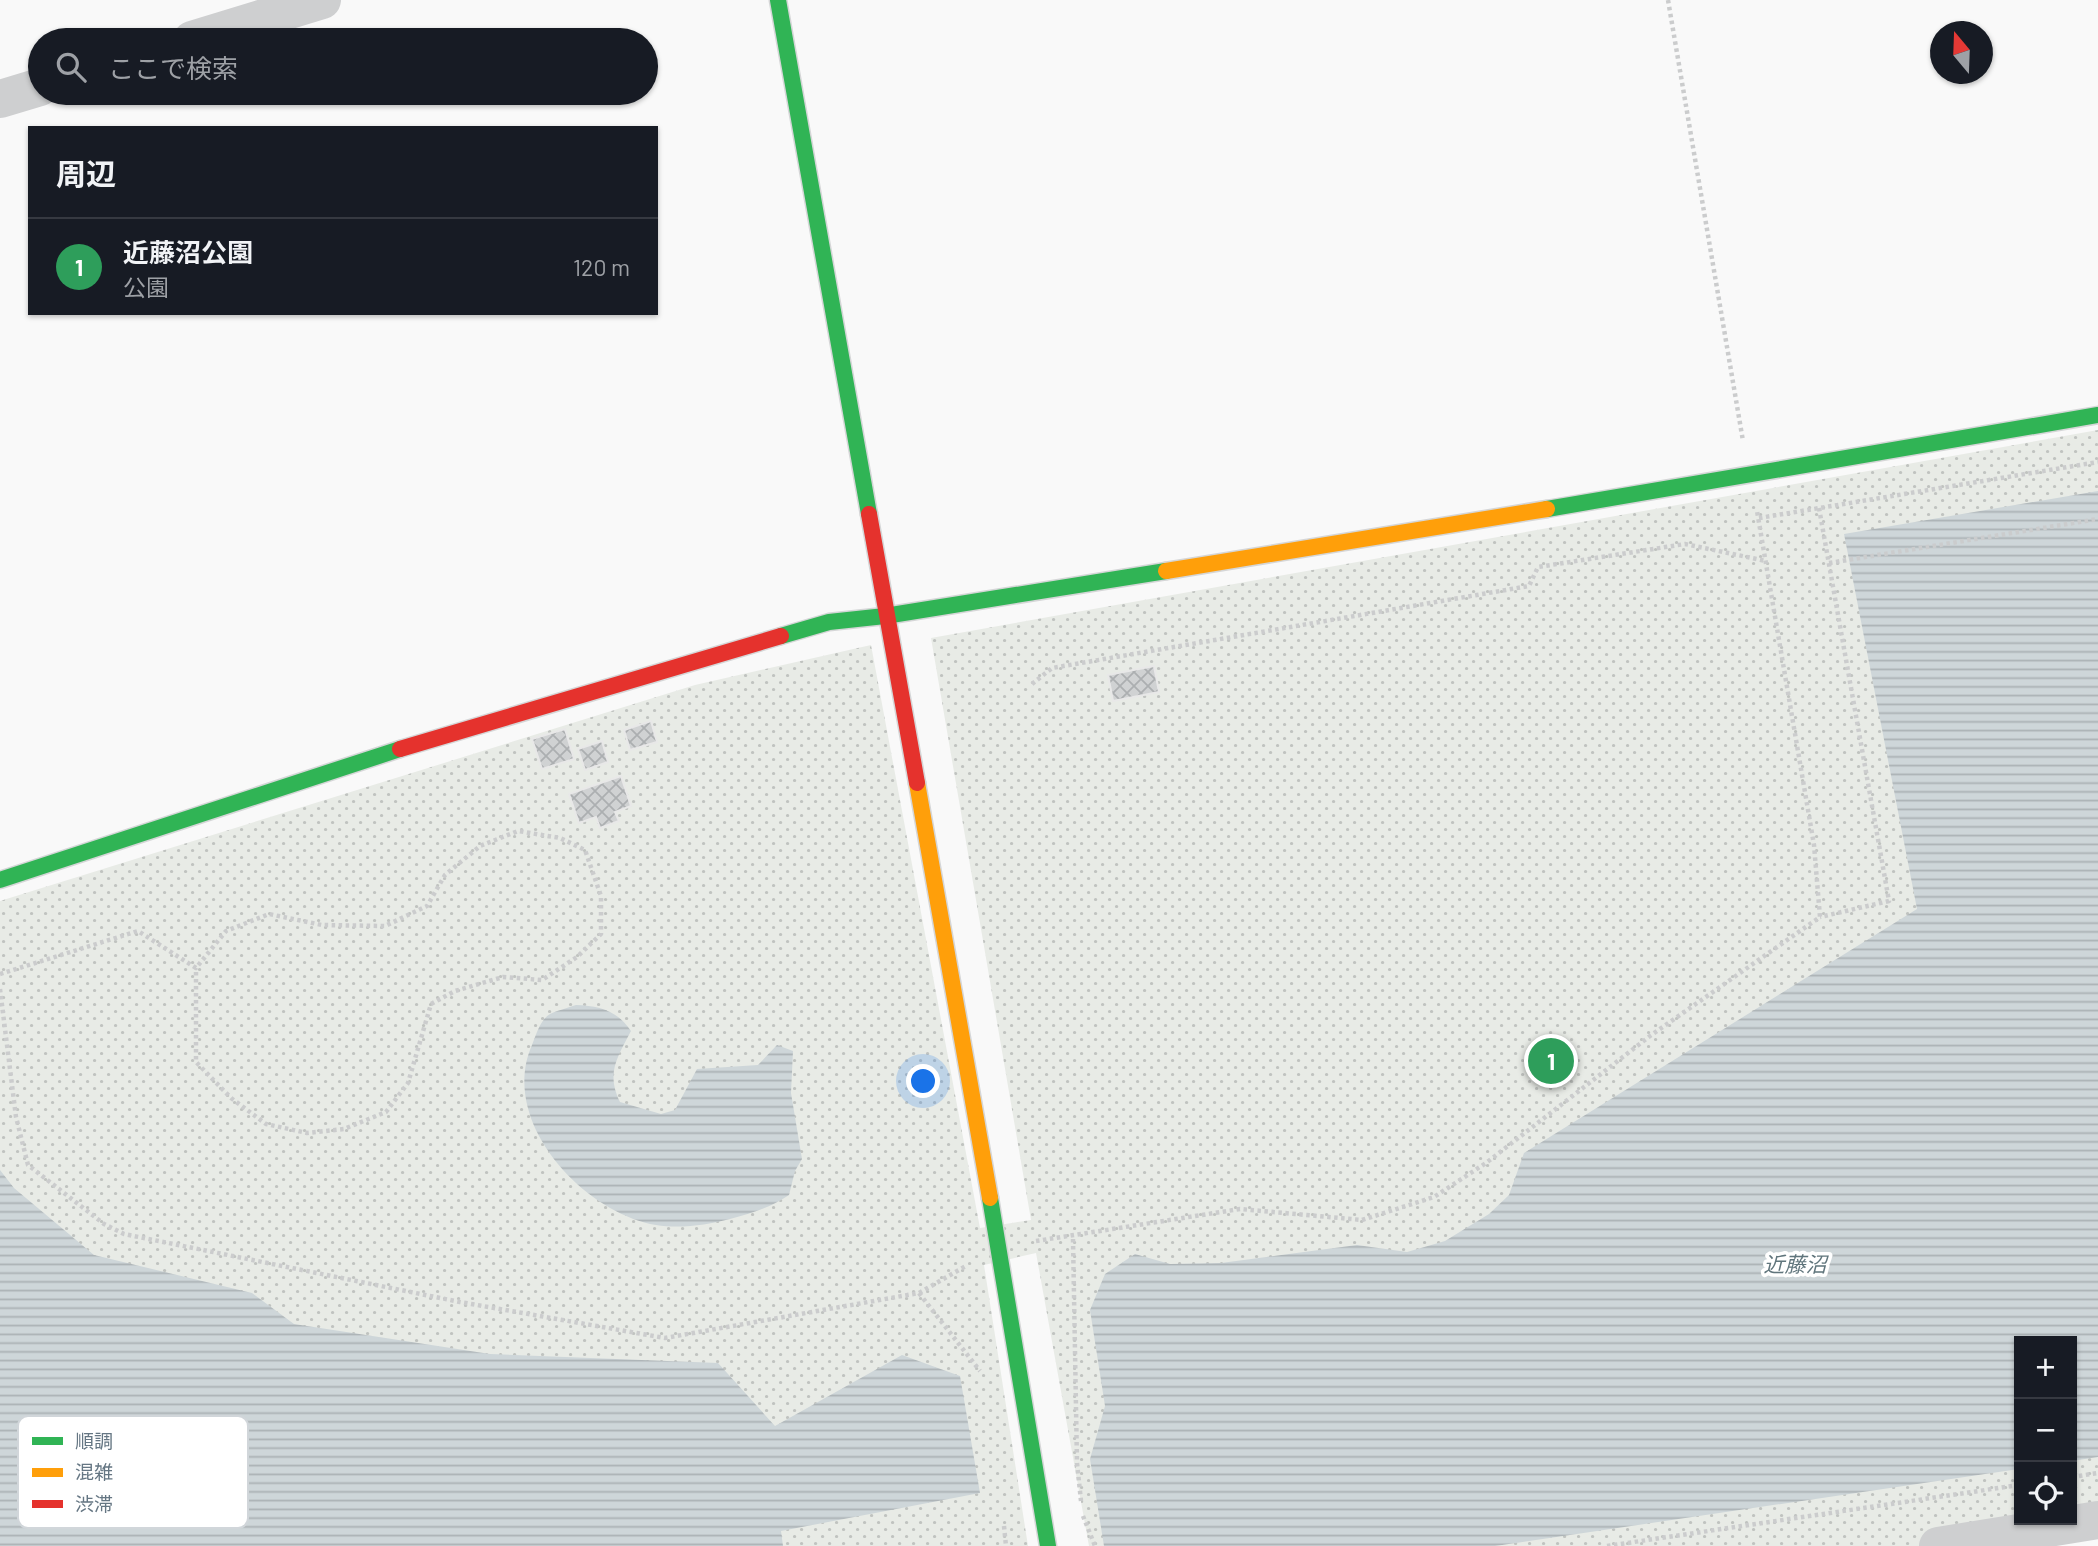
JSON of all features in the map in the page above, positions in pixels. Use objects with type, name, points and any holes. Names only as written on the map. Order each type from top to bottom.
[{"type":"street","points":[[231,28],[322,0]]},
{"type":"street","points":[[778,0],[885,616],[999,1247],[1048,1546]]},
{"type":"street","points":[[0,99],[28,91]]},
{"type":"street","points":[[0,880],[385,752],[828,622],[885,616],[1749,477],[2098,415]]},
{"type":"street","points":[[1938,1546],[2098,1520]]},
{"type":"path","points":[[1668,0],[1814,845],[1820,917]]},
{"type":"path","points":[[1759,518],[2098,462]]},
{"type":"path","points":[[0,989],[16,1117],[28,1165],[104,1224],[124,1234],[460,1302],[664,1338],[919,1293],[999,1247],[1240,1209],[1362,1220],[1434,1197],[1486,1163],[1650,1036],[1820,917],[1889,901],[1819,508]]},
{"type":"path","points":[[1829,562],[2098,519]]},
{"type":"path","points":[[1032,684],[1052,668],[1530,586],[1538,567],[1685,544],[1766,561]]},
{"type":"path","points":[[518,831],[560,838],[585,850],[601,896],[601,934],[576,957],[542,980],[503,977],[455,991],[431,1004],[408,1083],[386,1112],[344,1129],[307,1133],[266,1124],[231,1098],[196,1062],[196,968],[226,931],[269,914],[322,925],[385,926],[427,906],[445,875],[480,846],[518,831]]},
{"type":"path","points":[[0,974],[138,931],[196,968]]},
{"type":"path","points":[[1073,1239],[1077,1463],[1083,1515],[1095,1546]]},
{"type":"path","points":[[919,1293],[982,1374]]},
{"type":"path","points":[[2077,1476],[2098,1473]]},
{"type":"path","points":[[1607,1546],[2014,1486]]},
{"type":"path","points":[[1003,1519],[1006,1546]]},
{"type":"shaded area","points":[[2098,430],[2098,1515],[2077,1519],[2077,1336],[2014,1336],[2014,1525],[2042,1525],[1924,1546],[1089,1546],[1036,1253],[984,1265],[1028,1546],[0,1546],[0,901],[695,685],[871,645],[980,1228],[1031,1220],[931,638]]},
{"type":"water","name":"近藤沼","points":[[2098,491],[2098,1457],[2077,1460],[2077,1336],[2014,1336],[2014,1470],[1495,1546],[1104,1546],[1090,1459],[1105,1406],[1090,1310],[1105,1274],[1135,1254],[1170,1264],[1221,1263],[1357,1245],[1407,1252],[1445,1241],[1489,1214],[1509,1195],[1524,1153],[1917,909],[1844,534]]},
{"type":"water","points":[[576,1005],[607,1010],[626,1024],[631,1031],[615,1066],[616,1092],[620,1102],[661,1114],[675,1110],[697,1069],[758,1065],[777,1045],[793,1051],[791,1093],[802,1159],[795,1171],[789,1195],[768,1207],[730,1219],[674,1227],[629,1217],[601,1203],[576,1183],[554,1159],[537,1133],[527,1104],[525,1074],[532,1045],[544,1020],[550,1014]]},
{"type":"water","points":[[0,1170],[14,1188],[94,1255],[252,1293],[294,1324],[490,1354],[718,1363],[775,1426],[902,1355],[960,1376],[980,1493],[781,1531],[783,1546],[0,1546]]},
{"type":"building","points":[[1154,666],[1159,692],[1113,701],[1108,675]]},
{"type":"building","points":[[651,721],[657,742],[630,750],[624,730]]},
{"type":"building","points":[[565,729],[574,759],[542,769],[532,739]]},
{"type":"building","points":[[602,741],[608,762],[585,770],[578,749]]},
{"type":"building","points":[[621,776],[631,806],[615,812],[619,821],[600,828],[596,817],[579,823],[569,794]]},
{"type":"traffic: fast","points":[[778,0],[869,514]]},
{"type":"traffic: fast","points":[[1547,509],[2098,415]]},
{"type":"traffic: fast","points":[[781,636],[829,622],[885,616],[1166,571]]},
{"type":"traffic: fast","points":[[0,880],[400,749]]},
{"type":"traffic: fast","points":[[990,1198],[1048,1546]]},
{"type":"traffic: slow","points":[[1166,571],[1547,509]]},
{"type":"traffic: slow","points":[[917,783],[990,1198]]},
{"type":"traffic: jam","points":[[869,514],[917,783]]},
{"type":"traffic: jam","points":[[400,749],[781,636]]},
{"type":"place","name":"近藤沼公園","points":[[1551,1061]]}]
